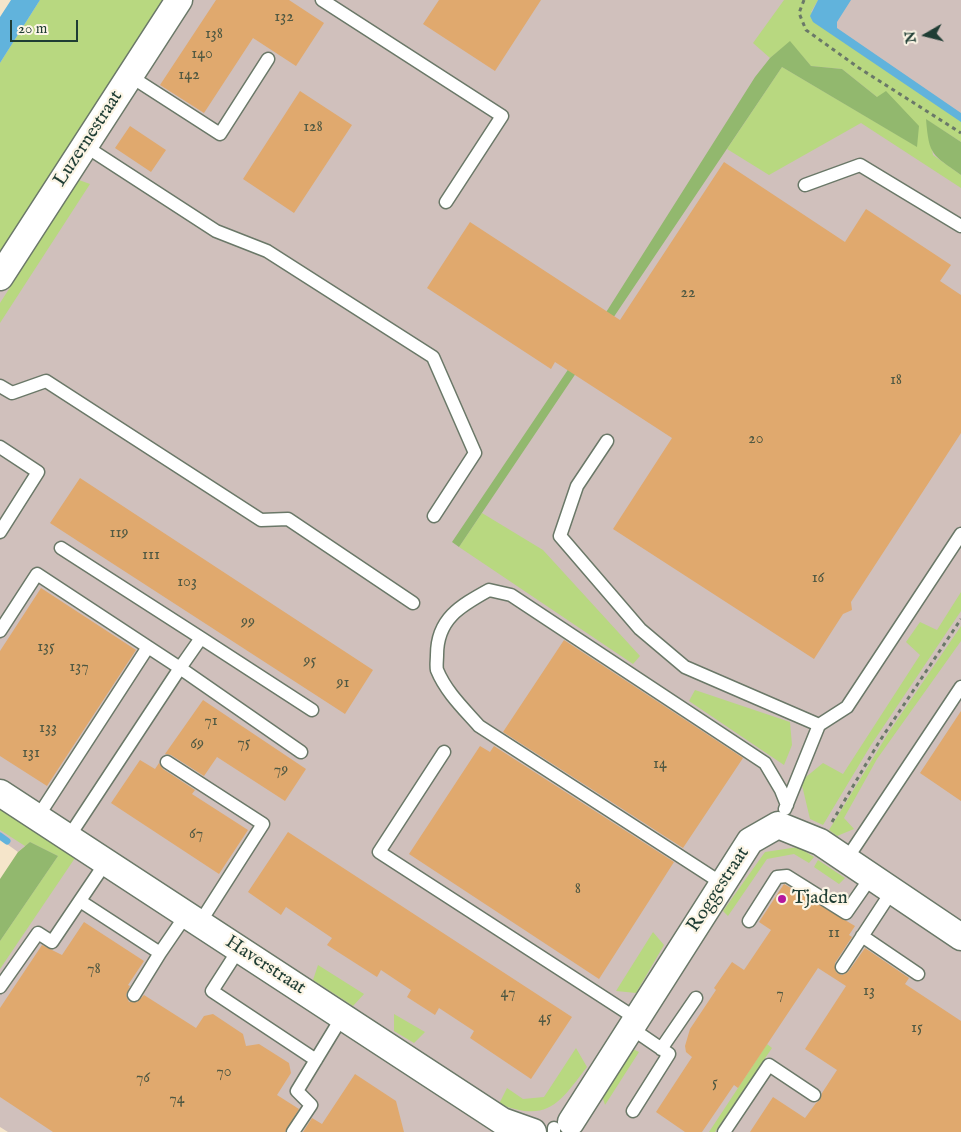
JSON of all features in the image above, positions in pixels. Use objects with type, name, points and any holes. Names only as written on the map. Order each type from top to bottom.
[{"type":"street","name":"Luzernestraat","points":[[0,277],[179,0]]},
{"type":"street","name":"Haverstraat","points":[[0,793],[342,1017],[498,1126],[557,1130]]},
{"type":"street","points":[[783,815],[961,938]]},
{"type":"street","name":"Roggestraat","points":[[557,1130],[634,1023],[750,841],[783,815]]},
{"type":"lane","points":[[322,0],[502,116],[446,202]]},
{"type":"lane","points":[[130,76],[220,134],[268,59]]},
{"type":"lane","points":[[85,146],[216,231],[267,251],[433,357],[475,453],[434,516]]},
{"type":"lane","points":[[804,186],[860,165],[961,226]]},
{"type":"lane","points":[[0,386],[12,393],[46,381],[261,520],[288,519],[413,603]]},
{"type":"lane","points":[[606,441],[577,486],[560,536],[640,629],[685,667],[819,725]]},
{"type":"lane","points":[[0,447],[38,472],[0,532]]},
{"type":"lane","points":[[783,815],[819,725],[847,707],[961,534]]},
{"type":"lane","points":[[61,548],[312,710]]},
{"type":"lane","points":[[0,631],[37,574],[180,668],[301,752]]},
{"type":"lane","points":[[723,884],[479,726],[451,695],[437,669],[437,642],[446,619],[468,601],[489,590],[511,595],[765,763],[781,790],[783,815]]},
{"type":"lane","points":[[68,838],[201,638]]},
{"type":"lane","points":[[37,818],[148,647]]},
{"type":"lane","points":[[846,860],[961,688]]},
{"type":"lane","points":[[444,752],[379,852],[634,1023],[661,1049],[669,1054],[633,1110]]},
{"type":"lane","points":[[134,995],[160,953],[192,919],[263,824],[167,762]]},
{"type":"lane","points":[[0,987],[38,933],[52,942],[106,862]]},
{"type":"lane","points":[[749,921],[777,877],[788,876],[846,913],[871,876]]},
{"type":"lane","points":[[842,967],[892,891]]},
{"type":"lane","points":[[80,901],[160,953]]},
{"type":"lane","points":[[862,936],[918,974]]},
{"type":"lane","points":[[239,949],[212,991],[316,1060]]},
{"type":"lane","points":[[661,1049],[696,998]]},
{"type":"lane","points":[[294,1132],[311,1105],[297,1091],[342,1017]]},
{"type":"lane","points":[[724,1132],[769,1064],[814,1095]]},
{"type":"path","points":[[804,0],[799,13],[806,30],[859,68],[961,134]]},
{"type":"path","points":[[820,842],[879,742],[961,619]]},
{"type":"shaded area","points":[[40,0],[961,0],[961,1132],[8,1132],[0,1127],[0,902],[25,846],[18,852],[0,839],[0,63]]},
{"type":"green space","points":[[40,0],[165,0],[0,256],[0,63]]},
{"type":"green space","points":[[784,0],[818,0],[811,12],[961,120],[961,142],[927,120],[933,155],[961,175],[961,188],[861,123],[769,175],[727,149],[782,67],[916,146],[877,97],[842,69],[811,66],[790,42],[770,58],[753,43]]},
{"type":"green space","points":[[790,41],[811,66],[842,69],[877,97],[886,91],[919,126],[917,147],[782,67],[459,547],[452,542],[598,325],[755,77],[770,58]]},
{"type":"green space","points":[[926,119],[961,142],[961,175],[934,153],[929,140]]},
{"type":"green space","points":[[79,180],[90,184],[0,323],[0,303]]},
{"type":"green space","points":[[482,513],[543,550],[640,656],[633,664],[459,547]]},
{"type":"green space","points":[[961,592],[961,611],[871,745],[823,825],[810,819],[801,781],[823,763],[843,774],[920,655],[906,642],[920,622],[937,630]]},
{"type":"green space","points":[[961,626],[961,641],[877,759],[844,818],[854,829],[837,836],[829,830],[889,732]]},
{"type":"green space","points":[[695,690],[790,722],[792,745],[784,765],[689,701]]},
{"type":"green space","points":[[0,802],[77,855],[0,969],[0,941],[58,856],[30,842],[25,846],[0,830]]},
{"type":"green space","points":[[30,842],[58,856],[0,941],[0,879],[18,852]]},
{"type":"green space","points":[[798,847],[814,857],[809,863],[794,854],[767,859],[728,916],[723,911],[765,852]]},
{"type":"green space","points":[[818,860],[845,878],[839,884],[814,867]]},
{"type":"green space","points":[[653,932],[664,945],[636,993],[616,991]]},
{"type":"green space","points":[[318,965],[364,994],[353,1006],[313,980]]},
{"type":"green space","points":[[394,1014],[425,1032],[414,1043],[394,1031]]},
{"type":"green space","points":[[767,1044],[772,1048],[715,1132],[709,1132]]},
{"type":"green space","points":[[576,1048],[587,1067],[560,1100],[541,1110],[530,1111],[499,1104],[507,1088],[523,1099],[544,1097]]},
{"type":"green space","points":[[631,1048],[639,1052],[605,1105],[601,1092]]},
{"type":"water","points":[[11,0],[40,0],[0,63],[0,17]]},
{"type":"water","points":[[818,0],[851,0],[837,22],[837,28],[961,113],[961,122],[813,22],[810,16]]},
{"type":"building","points":[[216,0],[289,0],[324,23],[296,66],[253,38],[204,113],[160,85]]},
{"type":"building","points":[[439,0],[541,0],[495,71],[423,24]]},
{"type":"building","points":[[300,91],[352,125],[294,213],[243,179]]},
{"type":"building","points":[[130,126],[166,150],[151,172],[115,148]]},
{"type":"building","points":[[724,162],[845,242],[866,209],[951,265],[940,281],[961,295],[961,433],[851,602],[852,610],[843,614],[814,659],[613,529],[672,438],[555,362],[551,369],[427,288],[470,222],[620,320]]},
{"type":"building","points":[[80,478],[373,670],[345,714],[50,523]]},
{"type":"building","points":[[41,588],[136,650],[47,786],[0,756],[0,651]]},
{"type":"building","points":[[564,640],[743,758],[683,848],[503,732]]},
{"type":"building","points":[[203,700],[306,769],[285,801],[217,757],[204,776],[171,755],[165,754]]},
{"type":"building","points":[[961,711],[961,801],[920,773]]},
{"type":"building","points":[[480,746],[490,752],[494,746],[674,862],[599,979],[409,854]]},
{"type":"building","points":[[140,760],[155,769],[159,763],[163,769],[195,790],[192,794],[248,830],[219,874],[111,803]]},
{"type":"building","points":[[288,832],[572,1017],[531,1079],[470,1038],[474,1031],[439,1008],[435,1015],[407,997],[411,990],[381,970],[377,977],[327,945],[332,938],[286,907],[281,915],[248,892]]},
{"type":"building","points":[[784,884],[855,926],[849,935],[852,937],[835,963],[837,973],[842,975],[848,972],[865,948],[909,978],[905,984],[961,1021],[961,1132],[750,1132],[773,1097],[805,1118],[820,1100],[822,1093],[837,1070],[805,1049],[846,986],[818,968],[738,1088],[734,1085],[702,1132],[685,1132],[656,1112],[692,1057],[686,1052],[685,1046],[690,1029],[716,990],[714,988],[732,962],[744,970],[771,930],[759,922]]},
{"type":"building","points":[[84,922],[144,961],[128,985],[130,986],[126,995],[129,1002],[137,1002],[144,995],[196,1028],[204,1016],[213,1014],[243,1034],[246,1046],[259,1044],[289,1063],[291,1073],[277,1095],[299,1109],[285,1132],[53,1132],[0,1097],[0,1008],[42,945],[62,955]]},
{"type":"building","points":[[355,1074],[396,1101],[404,1132],[303,1132],[312,1118],[322,1124]]},
{"type":"waterway","points":[[0,836],[7,841]]},
{"type":"place","name":"Tjaden","points":[[782,899]]}]
